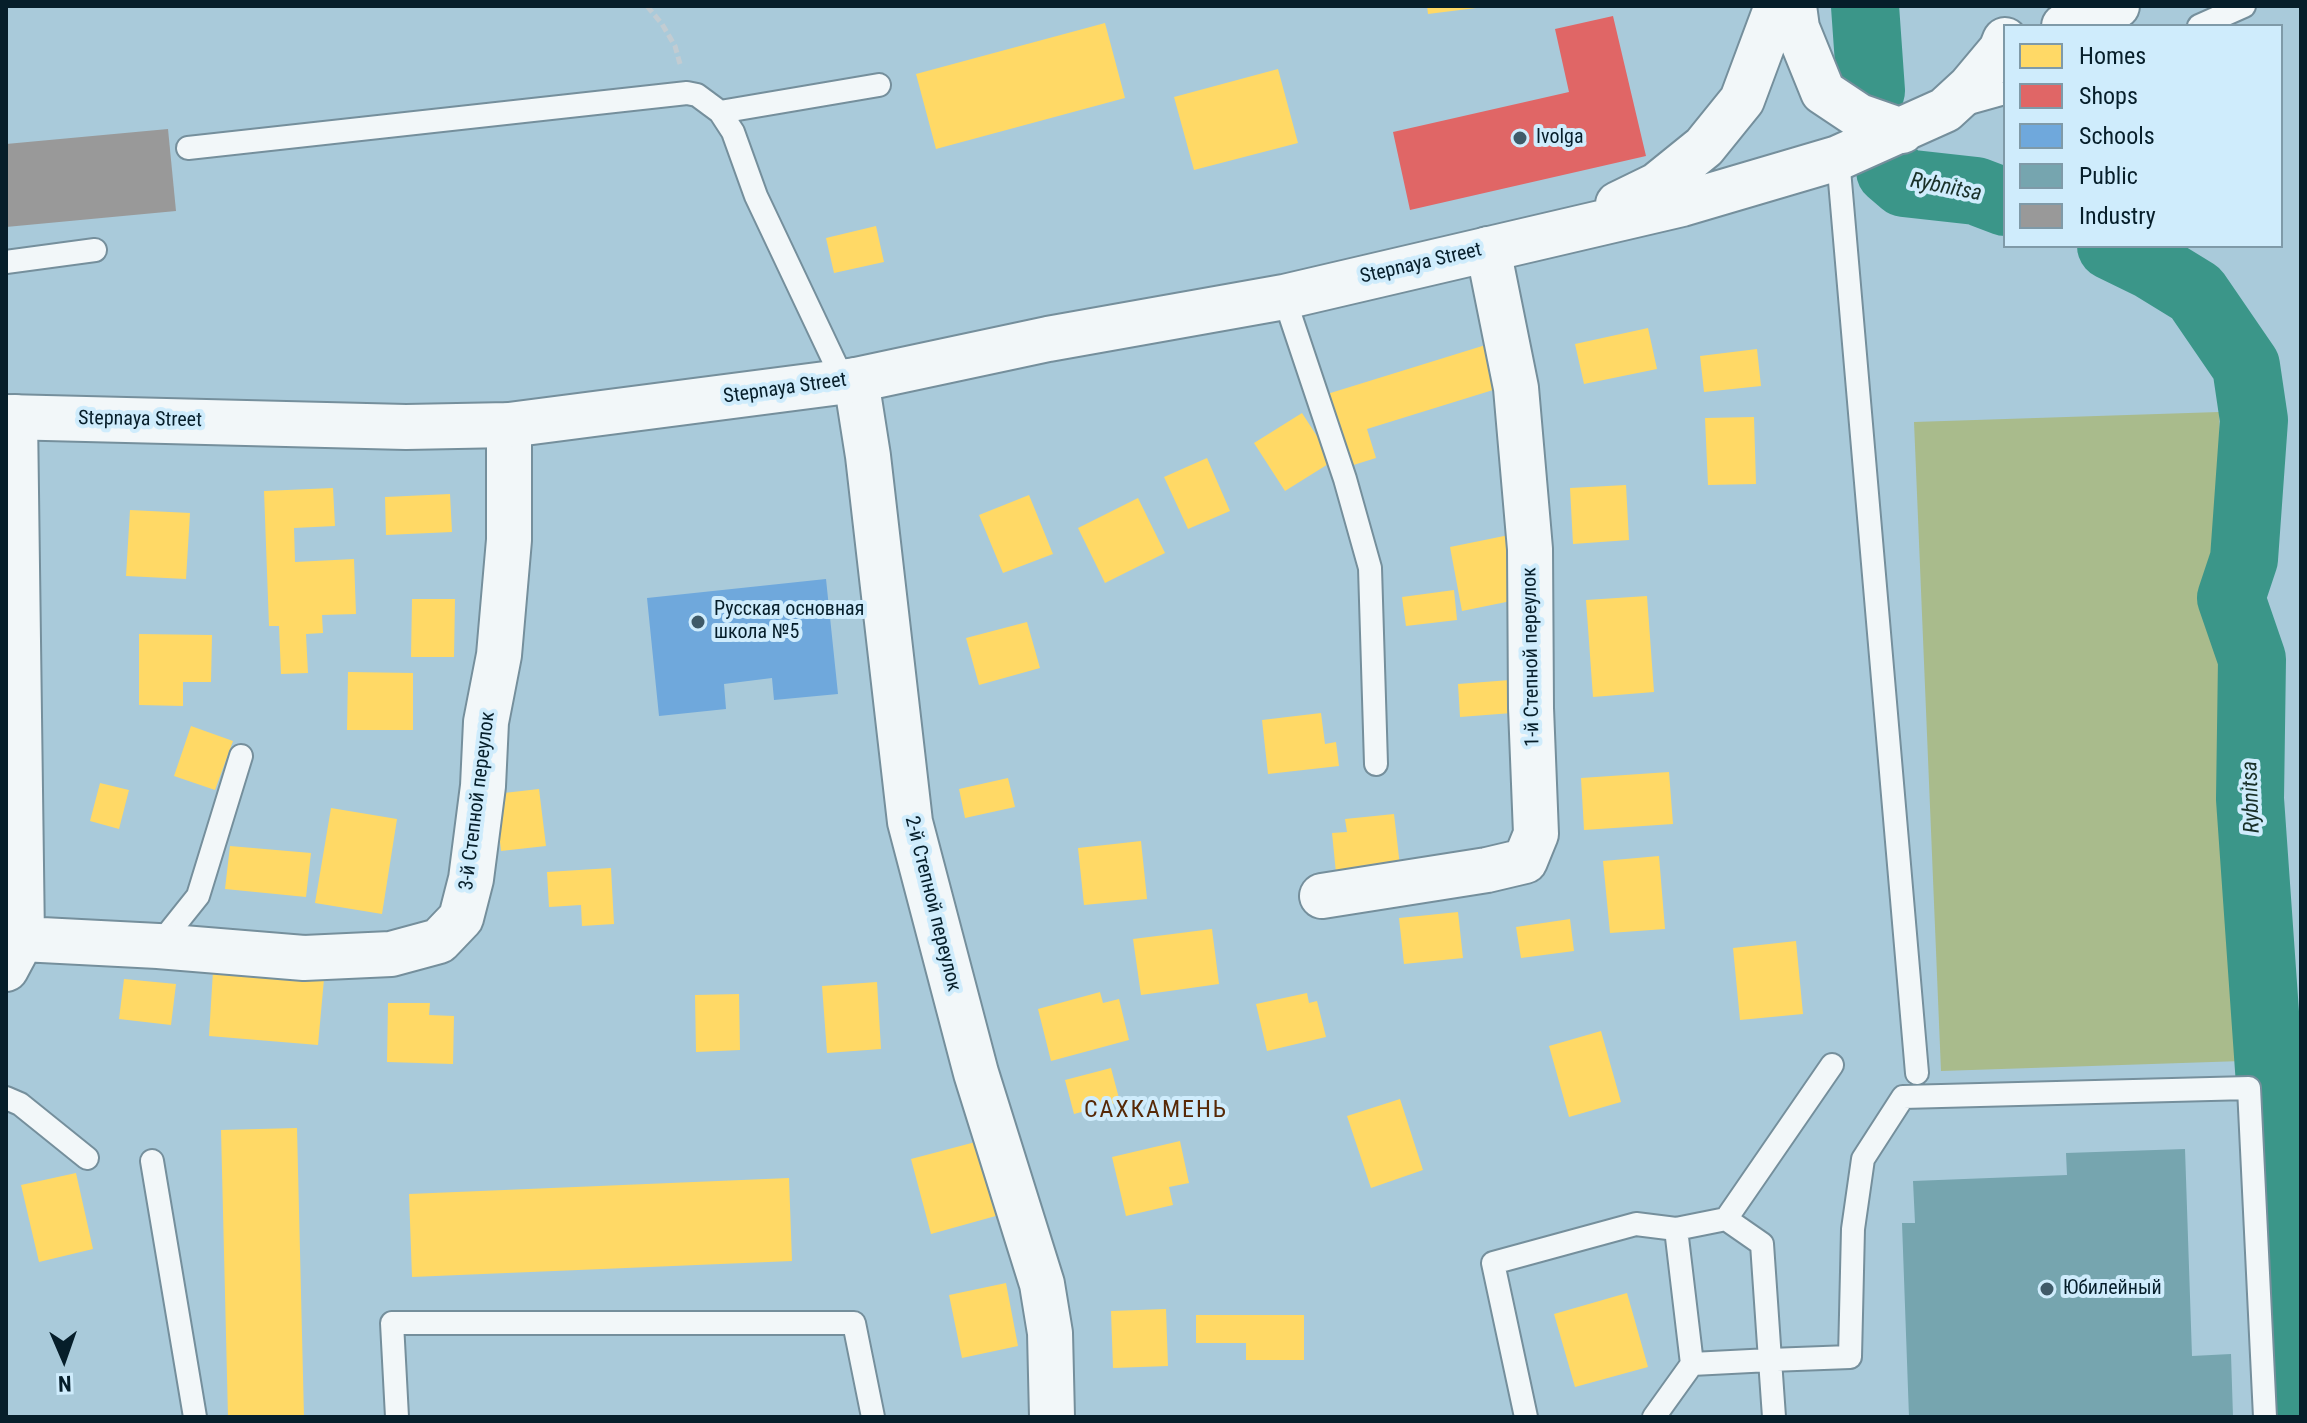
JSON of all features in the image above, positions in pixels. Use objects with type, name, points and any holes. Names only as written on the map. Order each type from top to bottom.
[{"type":"street","name":"Stepnaya Street","points":[[1551,236],[1657,185],[1704,147],[1742,100],[1777,6]]},
{"type":"street","points":[[1794,6],[1797,28],[1823,92],[1859,116],[1902,131]]},
{"type":"street","points":[[2069,24],[2117,6]]},
{"type":"street","name":"Stepnaya Street","points":[[10,417],[406,427],[509,425],[850,381],[1048,339],[1284,297],[1682,204],[1838,158],[1945,110],[1970,87],[2003,44]]},
{"type":"street","name":"1-й Степной переулок","points":[[1322,896],[1487,870],[1525,861],[1536,834],[1528,520],[1516,388],[1488,249]]},
{"type":"street","name":"2-й Степной переулок","points":[[850,381],[868,456],[910,822],[976,1073],[1042,1284],[1050,1333],[1052,1417]]},
{"type":"street","points":[[10,417],[14,954]]},
{"type":"street","name":"3-й Степной переулок","points":[[14,954],[158,946],[304,958],[391,954],[439,941],[461,918],[471,879],[483,786],[486,722],[499,655],[509,540],[509,425]]},
{"type":"lane","points":[[2204,24],[2244,6]]},
{"type":"lane","points":[[720,112],[879,85]]},
{"type":"lane","points":[[188,148],[687,93],[706,100],[720,112],[733,132],[756,196],[850,381]]},
{"type":"lane","points":[[1945,110],[2003,94]]},
{"type":"lane","points":[[1838,158],[1917,1073]]},
{"type":"lane","points":[[6,262],[95,250]]},
{"type":"lane","points":[[1284,297],[1345,479],[1370,568],[1376,764]]},
{"type":"lane","points":[[158,946],[198,896],[241,756]]},
{"type":"lane","points":[[1526,1417],[1493,1263],[1636,1224],[1676,1229],[1726,1219],[1832,1065]]},
{"type":"lane","points":[[1692,1364],[1850,1357],[1853,1229],[1863,1159],[1903,1097],[2249,1088],[2265,1417]]},
{"type":"lane","points":[[6,1098],[20,1104],[87,1158]]},
{"type":"lane","points":[[152,1161],[195,1417]]},
{"type":"lane","points":[[1726,1219],[1762,1244],[1774,1417]]},
{"type":"lane","points":[[1654,1417],[1692,1364],[1676,1229]]},
{"type":"lane","points":[[397,1417],[392,1323],[854,1323],[873,1417]]},
{"type":"path","points":[[647,6],[675,46],[687,93]]},
{"type":"green space","points":[[2219,412],[2242,1061],[1941,1071],[1914,422]]},
{"type":"building: Homes","points":[[1427,6],[1476,6],[1476,8],[1428,14]]},
{"type":"building: Homes","points":[[1105,23],[1125,98],[936,149],[916,74]]},
{"type":"building: Homes","points":[[1278,69],[1298,143],[1194,170],[1174,97]]},
{"type":"building: Homes","points":[[876,226],[884,262],[834,273],[826,238]]},
{"type":"building: Homes","points":[[1648,328],[1657,369],[1584,384],[1575,344]]},
{"type":"building: Homes","points":[[1492,343],[1506,386],[1367,429],[1376,458],[1347,467],[1324,395]]},
{"type":"building: Homes","points":[[1757,349],[1761,386],[1704,392],[1700,356]]},
{"type":"building: Homes","points":[[1302,413],[1333,461],[1285,491],[1254,443]]},
{"type":"building: Homes","points":[[1754,417],[1756,484],[1708,485],[1705,418]]},
{"type":"building: Homes","points":[[1207,458],[1230,511],[1188,529],[1164,477]]},
{"type":"building: Homes","points":[[1626,485],[1629,540],[1573,544],[1570,488]]},
{"type":"building: Homes","points":[[333,488],[335,526],[294,528],[295,562],[354,559],[356,614],[322,615],[323,633],[306,634],[308,673],[281,674],[279,626],[269,626],[264,491]]},
{"type":"building: Homes","points":[[450,494],[452,532],[386,535],[385,497]]},
{"type":"building: Homes","points":[[1029,495],[1053,554],[1003,573],[979,515]]},
{"type":"building: Homes","points":[[1138,498],[1165,553],[1105,583],[1078,528]]},
{"type":"building: Homes","points":[[130,510],[190,513],[186,579],[126,576]]},
{"type":"building: Homes","points":[[1509,535],[1521,599],[1462,611],[1450,547]]},
{"type":"building: Homes","points":[[1454,590],[1457,620],[1406,626],[1402,597]]},
{"type":"building: Homes","points":[[1647,596],[1654,692],[1593,697],[1586,600]]},
{"type":"building: Homes","points":[[412,599],[455,599],[454,657],[411,657]]},
{"type":"building: Homes","points":[[1027,622],[1040,668],[979,685],[966,638]]},
{"type":"building: Homes","points":[[139,634],[212,635],[211,682],[183,682],[183,706],[139,705]]},
{"type":"building: Homes","points":[[348,672],[413,673],[413,730],[347,730]]},
{"type":"building: Homes","points":[[1510,680],[1512,713],[1460,717],[1458,684]]},
{"type":"building: Homes","points":[[1321,713],[1325,744],[1336,742],[1339,766],[1268,774],[1262,720]]},
{"type":"building: Homes","points":[[191,726],[233,741],[215,790],[174,776]]},
{"type":"building: Homes","points":[[1669,772],[1673,824],[1584,830],[1581,778]]},
{"type":"building: Homes","points":[[1008,778],[1015,807],[965,818],[959,789]]},
{"type":"building: Homes","points":[[100,783],[129,790],[119,829],[90,821]]},
{"type":"building: Homes","points":[[539,789],[546,846],[501,851],[495,794]]},
{"type":"building: Homes","points":[[331,808],[397,819],[382,914],[315,903]]},
{"type":"building: Homes","points":[[1394,814],[1400,866],[1336,873],[1332,833],[1347,832],[1345,819]]},
{"type":"building: Homes","points":[[1141,841],[1147,899],[1084,905],[1078,848]]},
{"type":"building: Homes","points":[[230,846],[311,853],[306,897],[225,889]]},
{"type":"building: Homes","points":[[1659,856],[1665,929],[1610,933],[1603,861]]},
{"type":"building: Homes","points":[[611,868],[614,924],[582,926],[581,905],[549,907],[547,872]]},
{"type":"building: Homes","points":[[1458,912],[1463,958],[1404,964],[1399,918]]},
{"type":"building: Homes","points":[[1570,919],[1574,951],[1521,958],[1516,927]]},
{"type":"building: Homes","points":[[1212,929],[1219,984],[1141,995],[1133,939]]},
{"type":"building: Homes","points":[[1796,941],[1803,1014],[1740,1020],[1733,948]]},
{"type":"building: Homes","points":[[213,971],[324,979],[318,1045],[209,1036]]},
{"type":"building: Homes","points":[[124,979],[176,984],[171,1025],[119,1019]]},
{"type":"building: Homes","points":[[877,982],[881,1049],[827,1053],[822,986]]},
{"type":"building: Homes","points":[[1100,992],[1103,1003],[1119,999],[1129,1040],[1051,1061],[1038,1009]]},
{"type":"building: Homes","points":[[1307,993],[1309,1003],[1317,1001],[1326,1037],[1267,1051],[1256,1004]]},
{"type":"building: Homes","points":[[739,994],[740,1050],[696,1052],[695,995]]},
{"type":"building: Homes","points":[[388,1003],[430,1003],[429,1015],[454,1016],[453,1064],[387,1062]]},
{"type":"building: Homes","points":[[1601,1031],[1621,1102],[1569,1117],[1549,1046]]},
{"type":"building: Homes","points":[[1111,1068],[1120,1102],[1074,1114],[1065,1080]]},
{"type":"building: Homes","points":[[1400,1099],[1423,1170],[1371,1188],[1347,1116]]},
{"type":"building: Homes","points":[[297,1128],[304,1417],[228,1417],[221,1130]]},
{"type":"building: Homes","points":[[983,1140],[1003,1214],[931,1234],[911,1159]]},
{"type":"building: Homes","points":[[1180,1141],[1189,1183],[1169,1187],[1173,1205],[1126,1216],[1112,1157]]},
{"type":"building: Homes","points":[[76,1173],[93,1249],[39,1262],[21,1185]]},
{"type":"building: Homes","points":[[789,1178],[792,1261],[412,1277],[409,1194]]},
{"type":"building: Homes","points":[[1006,1283],[1018,1346],[962,1358],[949,1295]]},
{"type":"building: Homes","points":[[1627,1293],[1648,1367],[1575,1387],[1554,1314]]},
{"type":"building: Homes","points":[[1166,1309],[1168,1366],[1113,1368],[1111,1311]]},
{"type":"building: Homes","points":[[1196,1315],[1304,1315],[1304,1360],[1246,1360],[1246,1343],[1196,1343]]},
{"type":"building: Shops","points":[[1613,16],[1646,156],[1410,210],[1393,132],[1569,92],[1555,29]]},
{"type":"building: Schools","points":[[826,579],[838,694],[774,700],[772,678],[724,684],[726,709],[659,716],[647,598]]},
{"type":"building: Public","name":"Юбилейный","points":[[2185,1149],[2192,1356],[2231,1354],[2233,1417],[1909,1417],[1902,1223],[1915,1223],[1913,1181],[2067,1175],[2066,1153]]},
{"type":"building: Industry","points":[[168,129],[176,211],[6,227],[6,144]]},
{"type":"waterway","name":"Rybnitsa","points":[[1865,6],[1871,91]]},
{"type":"waterway","name":"Rybnitsa","points":[[1890,171],[1904,183],[1976,191],[2003,201]]},
{"type":"waterway","name":"Rybnitsa","points":[[2115,248],[2196,293],[2246,366],[2254,420],[2244,559],[2231,598],[2252,659],[2250,799],[2275,1155],[2299,1309],[2299,1417]]},
{"type":"place","name":"Ivolga","points":[[1520,138]]},
{"type":"place","name":"Русская основная школа №5","points":[[698,622]]},
{"type":"place","name":"Юбилейный","points":[[2047,1289]]},
{"type":"district","name":"САХКАМЕНЬ","points":[[1156,1111]]}]
